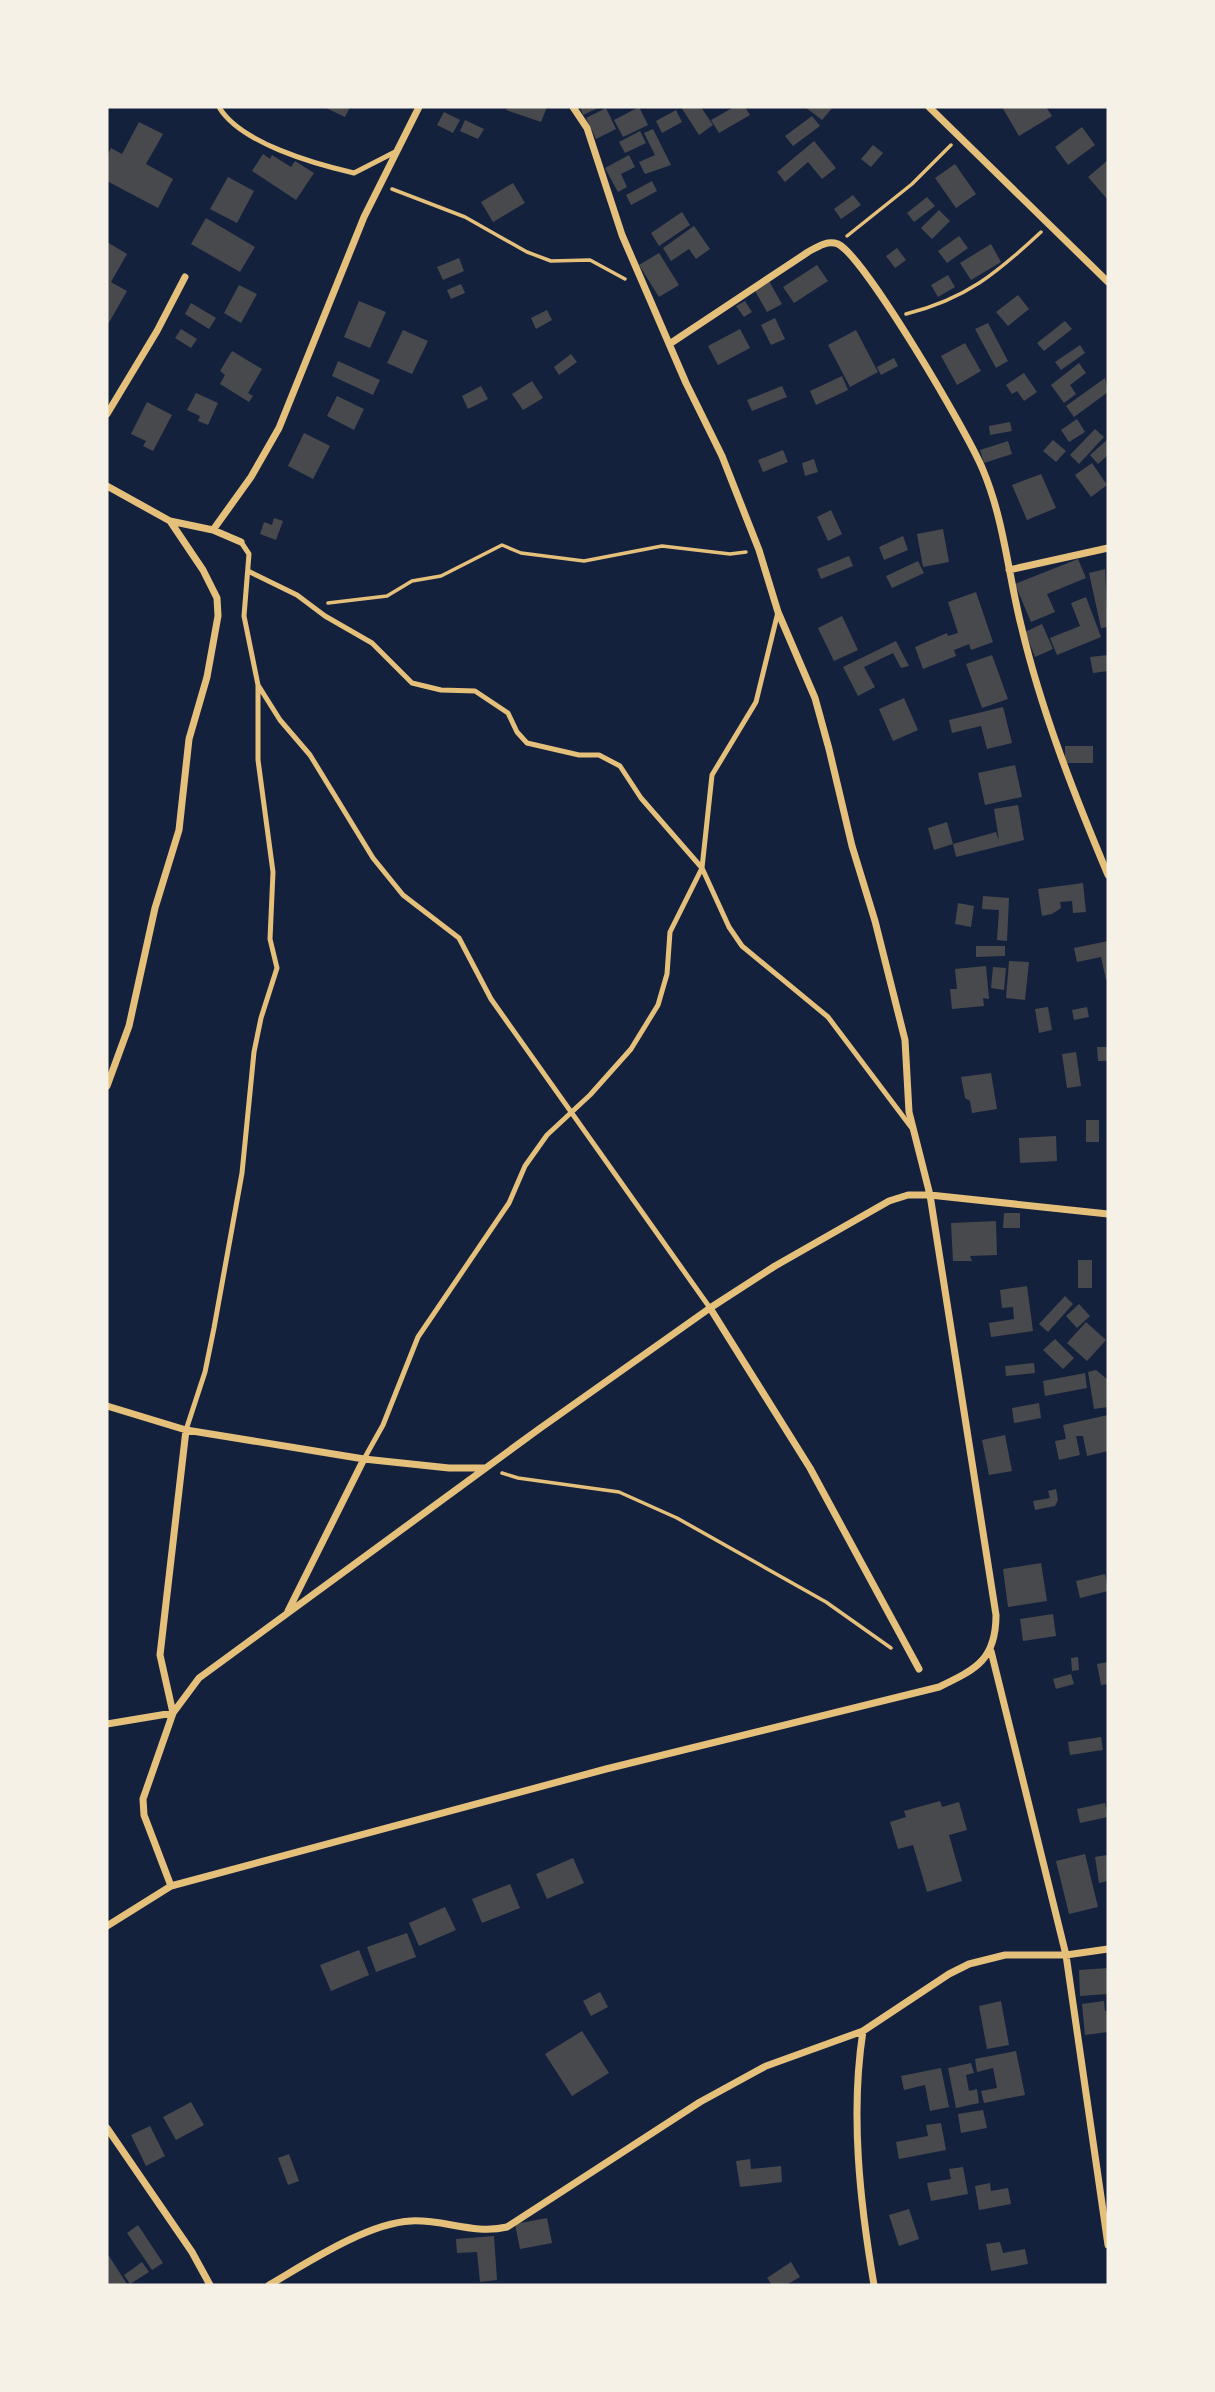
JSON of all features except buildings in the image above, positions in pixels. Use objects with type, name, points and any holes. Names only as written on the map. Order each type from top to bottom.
[{"type":"street","points":[[213,530],[251,477],[279,428],[364,217],[419,107]]},
{"type":"street","points":[[573,107],[587,128],[622,235],[671,343],[686,383],[722,456],[759,550],[778,612],[815,698],[905,1040],[906,1092],[930,1195],[996,1615],[991,1651],[1066,1955],[1108,2245]]},
{"type":"street","points":[[929,107],[1108,282]]},
{"type":"street","points":[[671,343],[808,251],[825,243],[836,244],[849,253],[894,316],[984,470],[995,501],[1021,627],[1040,690],[1077,800],[1108,875]]},
{"type":"street","points":[[107,414],[158,331],[185,277]]},
{"type":"street","points":[[107,486],[170,522],[213,530],[242,542]]},
{"type":"street","points":[[107,1086],[129,1026],[155,908],[179,830],[189,740],[207,677],[218,616],[218,598],[204,569],[170,522]]},
{"type":"street","points":[[1009,570],[1108,548]]},
{"type":"street","points":[[172,1886],[143,1808],[146,1788],[173,1713],[199,1678],[486,1468],[710,1308],[867,1211],[901,1196],[930,1195],[1108,1214]]},
{"type":"street","points":[[710,1308],[810,1468],[919,1669]]},
{"type":"street","points":[[107,1406],[186,1430],[364,1459],[449,1468],[486,1468]]},
{"type":"street","points":[[173,1713],[160,1656],[168,1563],[186,1430]]},
{"type":"street","points":[[288,1612],[364,1459]]},
{"type":"street","points":[[107,1926],[172,1886],[606,1769],[939,1687],[978,1665],[991,1651]]},
{"type":"street","points":[[107,1724],[173,1713]]},
{"type":"street","points":[[269,2285],[352,2240],[391,2225],[410,2221],[485,2230],[507,2227],[613,2157],[753,2072],[863,2031],[948,1974],[969,1965],[1005,1955],[1066,1955],[1108,1949]]},
{"type":"street","points":[[863,2031],[856,2076],[857,2117],[867,2245],[874,2285]]},
{"type":"street","points":[[107,2128],[192,2252],[210,2285]]},
{"type":"lane","points":[[219,107],[238,128],[324,166],[354,173],[398,151]]},
{"type":"lane","points":[[186,1430],[205,1372],[212,1339],[242,1173],[254,1052],[261,1018],[277,968],[270,939],[273,872],[258,761],[258,685],[244,616],[249,554],[242,542]]},
{"type":"lane","points":[[248,571],[306,602],[325,617],[372,643],[412,683],[441,690],[475,691],[508,713],[517,732],[527,743],[579,755],[599,755],[620,766],[641,798],[702,868],[729,927],[742,946],[828,1017],[913,1130]]},
{"type":"lane","points":[[364,1459],[383,1425],[418,1337],[509,1203],[525,1166],[539,1144],[569,1112],[590,1095],[631,1049],[658,1005],[667,974],[670,932],[702,868],[712,775],[757,702],[778,612]]},
{"type":"lane","points":[[258,685],[280,720],[310,755],[373,858],[403,895],[459,938],[491,999],[710,1308]]},
{"type":"path","points":[[836,244],[912,184],[945,153],[959,134]]},
{"type":"path","points":[[380,186],[422,198],[466,217],[505,242],[551,261],[590,260],[648,292]]},
{"type":"path","points":[[894,316],[953,300],[1017,255],[1051,224]]},
{"type":"path","points":[[306,602],[348,603],[387,596],[412,581],[441,576],[502,545],[520,553],[584,561],[662,546],[730,554],[759,550]]},
{"type":"path","points":[[486,1468],[518,1478],[619,1492],[677,1518],[826,1602],[897,1653]]}]
